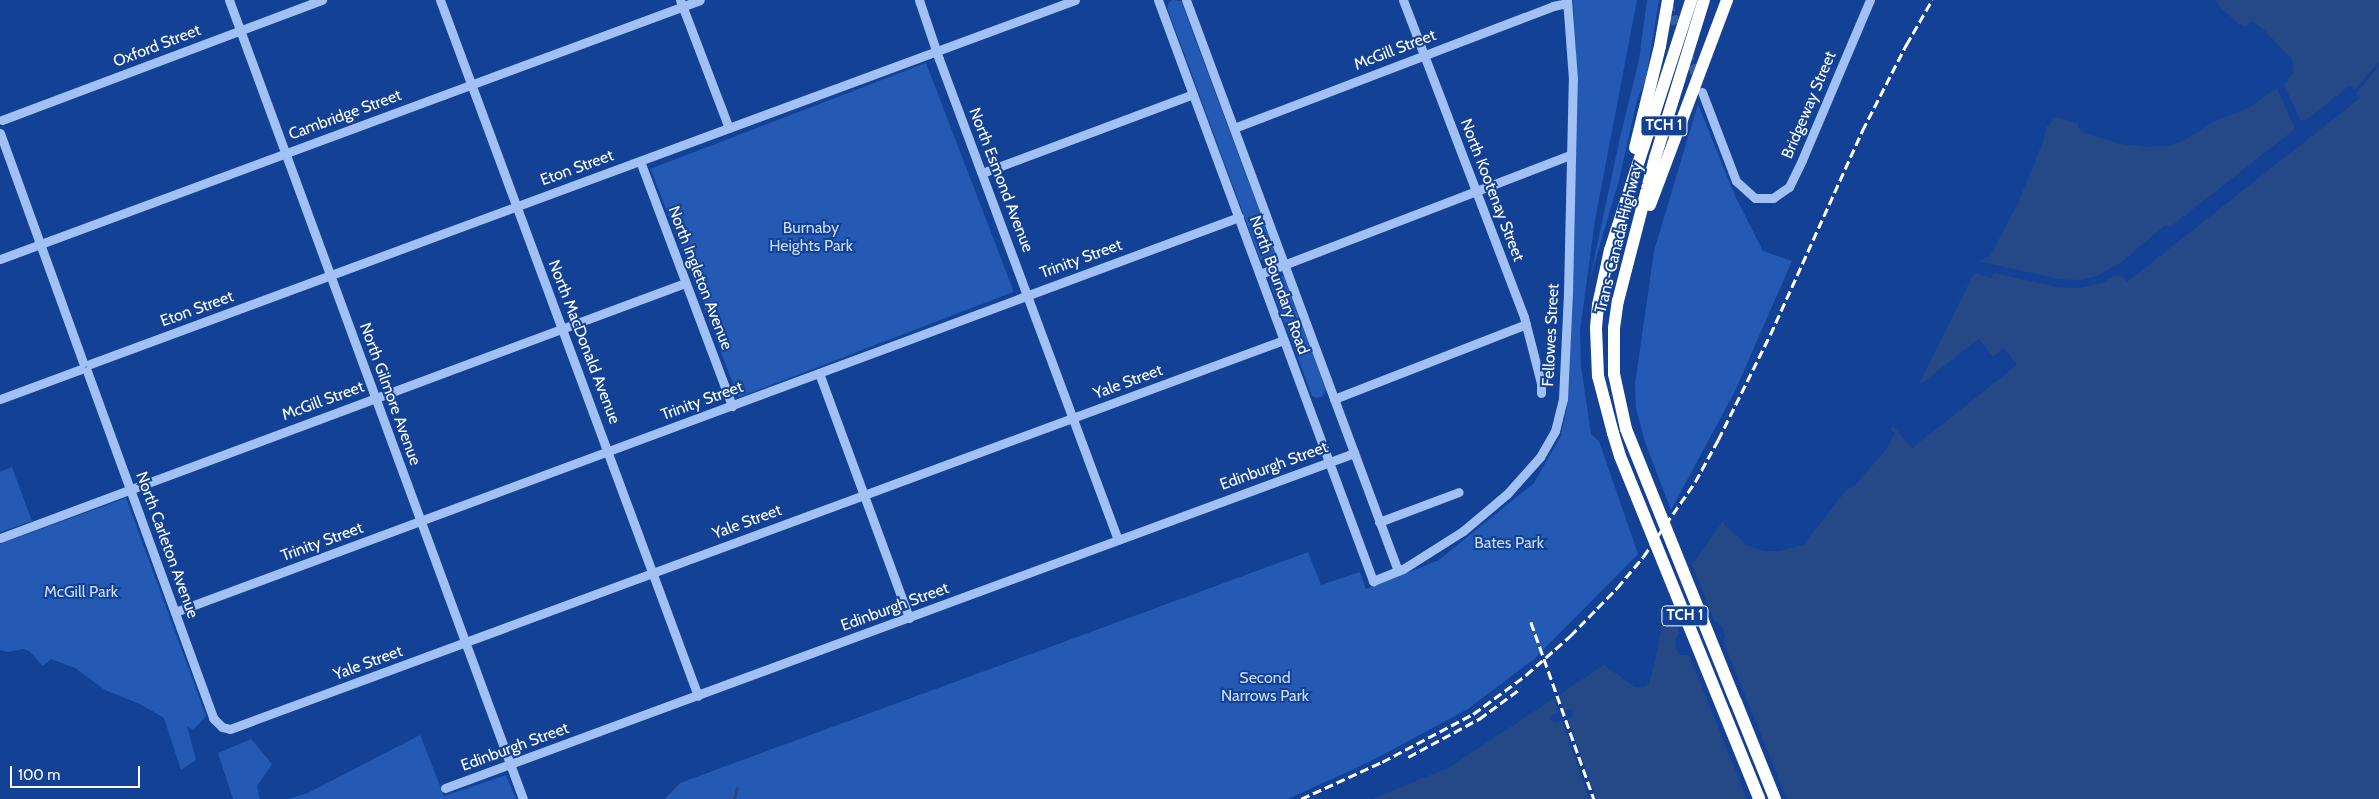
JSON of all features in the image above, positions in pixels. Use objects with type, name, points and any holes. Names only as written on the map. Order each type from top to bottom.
[{"type":"highway","points":[[1610,250],[1645,114],[1668,0]]},
{"type":"highway","name":"Trans-Canada Highway","points":[[1691,0],[1610,250],[1598,305],[1596,328],[1598,376],[1620,456],[1759,799]]},
{"type":"highway","name":"Trans-Canada Highway","points":[[1704,0],[1660,142],[1630,254],[1614,328],[1614,374],[1626,429],[1775,799]]},
{"type":"highway","points":[[1630,254],[1727,0]]},
{"type":"street","name":"North Gilmore Avenue","points":[[229,0],[523,799]]},
{"type":"street","name":"Oxford Street","points":[[1,121],[322,0]]},
{"type":"street","name":"North MacDonald Avenue","points":[[440,0],[698,696]]},
{"type":"street","name":"Cambridge Street","points":[[0,259],[471,85],[681,3],[700,0]]},
{"type":"street","name":"North Esmond Avenue","points":[[919,0],[936,51],[1118,540]]},
{"type":"street","name":"Eton Street","points":[[0,399],[1074,0]]},
{"type":"street","name":"North Boundary Road","points":[[1158,0],[1374,581]]},
{"type":"street","name":"North Boundary Road","points":[[1186,0],[1398,571]]},
{"type":"street","name":"North Kootenay Street","points":[[1403,0],[1526,324],[1541,383],[1541,393]]},
{"type":"street","name":"Bridgeway Street","points":[[1702,92],[1736,181],[1755,198],[1773,198],[1788,187],[1870,0]]},
{"type":"street","name":"McGill Street","points":[[1234,128],[1567,1]]},
{"type":"street","name":"Fellowes Street","points":[[1374,581],[1398,571],[1463,531],[1502,499],[1540,457],[1555,431],[1563,399],[1568,292],[1573,79],[1567,1]]},
{"type":"street","points":[[681,3],[729,128]]},
{"type":"street","points":[[982,173],[1193,94]]},
{"type":"street","name":"North Carleton Avenue","points":[[0,133],[213,718],[222,727]]},
{"type":"street","points":[[1260,274],[1570,155]]},
{"type":"street","name":"North Ingleton Avenue","points":[[640,161],[732,406]]},
{"type":"street","name":"Trinity Street","points":[[175,612],[1239,217]]},
{"type":"street","name":"McGill Street","points":[[0,538],[685,283]]},
{"type":"street","points":[[1334,399],[1526,324]]},
{"type":"street","name":"Yale Street","points":[[222,727],[230,729],[237,727],[1284,340]]},
{"type":"street","points":[[819,373],[909,618]]},
{"type":"street","name":"Edinburgh Street","points":[[445,788],[1354,453]]},
{"type":"street","points":[[1380,522],[1460,492]]},
{"type":"green space","points":[[1172,0],[1181,1],[1275,253],[1268,262],[1260,259],[1168,10],[1168,4]]},
{"type":"green space","name":"Second Narrows Park","points":[[1573,0],[1637,0],[1595,220],[1580,331],[1581,366],[1591,434],[1599,441],[1638,554],[1534,659],[1468,709],[1369,762],[1288,799],[665,799],[680,783],[1308,552],[1321,585],[1360,572],[1366,589],[1439,560],[1534,483],[1562,434],[1567,408],[1572,311],[1576,130],[1576,56]]},
{"type":"green space","points":[[1647,0],[1659,0],[1646,79],[1637,100],[1619,180],[1590,279],[1619,142],[1639,60]]},
{"type":"green space","name":"Burnaby Heights Park","points":[[926,63],[1014,292],[738,397],[651,169]]},
{"type":"green space","points":[[1698,104],[1735,196],[1763,251],[1792,261],[1735,391],[1671,510],[1645,442],[1636,408],[1635,384],[1654,251]]},
{"type":"green space","points":[[1276,273],[1284,277],[1326,390],[1323,396],[1317,398],[1312,396],[1271,286],[1270,280]]},
{"type":"green space","points":[[12,467],[32,521],[0,532],[0,472]]},
{"type":"green space","name":"McGill Park","points":[[126,498],[206,716],[193,730],[187,726],[196,760],[181,770],[164,718],[140,704],[105,690],[75,668],[51,659],[43,666],[29,651],[24,649],[8,652],[0,650],[0,544]]},
{"type":"green space","points":[[420,735],[444,796],[506,775],[516,799],[288,799],[308,793]]},
{"type":"green space","points":[[251,739],[272,764],[257,786],[260,799],[233,799],[218,753]]},
{"type":"shaded area","points":[[2214,0],[2379,0],[2379,799],[1372,799],[1450,767],[1604,665],[1635,687],[1644,687],[1649,684],[1663,618],[1689,569],[1723,521],[1749,538],[1768,545],[1787,544],[1803,535],[1845,481],[1849,480],[1889,431],[1932,352],[1977,259],[1987,254],[2018,195],[2043,138],[2045,128],[2055,116],[2077,119],[2102,132],[2141,139],[2171,139],[2280,71],[2280,63],[2262,39],[2231,19],[2216,5]]},
{"type":"pier","points":[[2212,0],[2215,0],[2239,24],[2246,27],[2251,21],[2263,29],[2292,59],[2294,73],[2284,84],[2300,120],[2305,121],[2350,85],[2354,90],[2379,63],[2379,66],[2356,93],[2360,98],[2127,282],[2122,276],[2114,276],[2102,283],[2079,288],[2058,287],[1994,273],[1991,278],[1974,273],[1918,386],[1979,339],[1993,357],[2004,348],[2017,365],[1912,448],[1893,426],[1891,429],[1895,434],[1885,451],[1854,486],[1847,489],[1803,545],[1779,551],[1764,551],[1746,545],[1723,523],[1728,522],[1750,536],[1768,543],[1782,542],[1797,536],[1845,480],[1849,480],[1889,431],[1888,427],[1894,413],[1931,351],[1945,312],[1974,260],[1986,252],[2010,202],[2020,189],[2050,115],[2078,117],[2102,130],[2144,139],[2174,137],[2278,70],[2276,61],[2260,41],[2227,19]],"holes":[[[2277,88],[2295,129],[2169,228],[2166,225],[2120,263],[2097,276],[2079,280],[2059,279],[1978,261],[1990,256],[2018,203],[2044,139],[2046,128],[2057,117],[2078,123],[2079,129],[2084,133],[2121,144],[2147,147],[2169,145],[2181,142],[2213,122],[2248,108]]]},
{"type":"pier","points":[[1691,562],[1714,620],[1722,626],[1725,636],[1723,641],[1787,799],[1747,799],[1689,655],[1680,655],[1676,648],[1675,639],[1680,633],[1668,603]]},
{"type":"pier","points":[[1558,692],[1565,711],[1570,709],[1573,711],[1572,717],[1568,719],[1596,799],[1589,799],[1562,721],[1555,722],[1551,720],[1552,715],[1559,713],[1553,695]]},
{"type":"waterway","points":[[734,799],[737,788]]},
{"type":"tunnel","points":[[1668,3],[1680,35]]},
{"type":"tunnel","points":[[1687,52],[1698,81]]},
{"type":"railway","points":[[1301,799],[1382,762],[1473,714],[1526,675],[1570,636],[1617,588],[1643,557],[1695,482],[1718,440],[1770,335],[1862,131],[1906,45],[1932,0]]},
{"type":"railway","points":[[1531,622],[1594,799]]},
{"type":"railway","points":[[1408,757],[1479,719],[1521,688]]},
{"type":"park label","name":"Bates Park","points":[[1509,543]]}]
